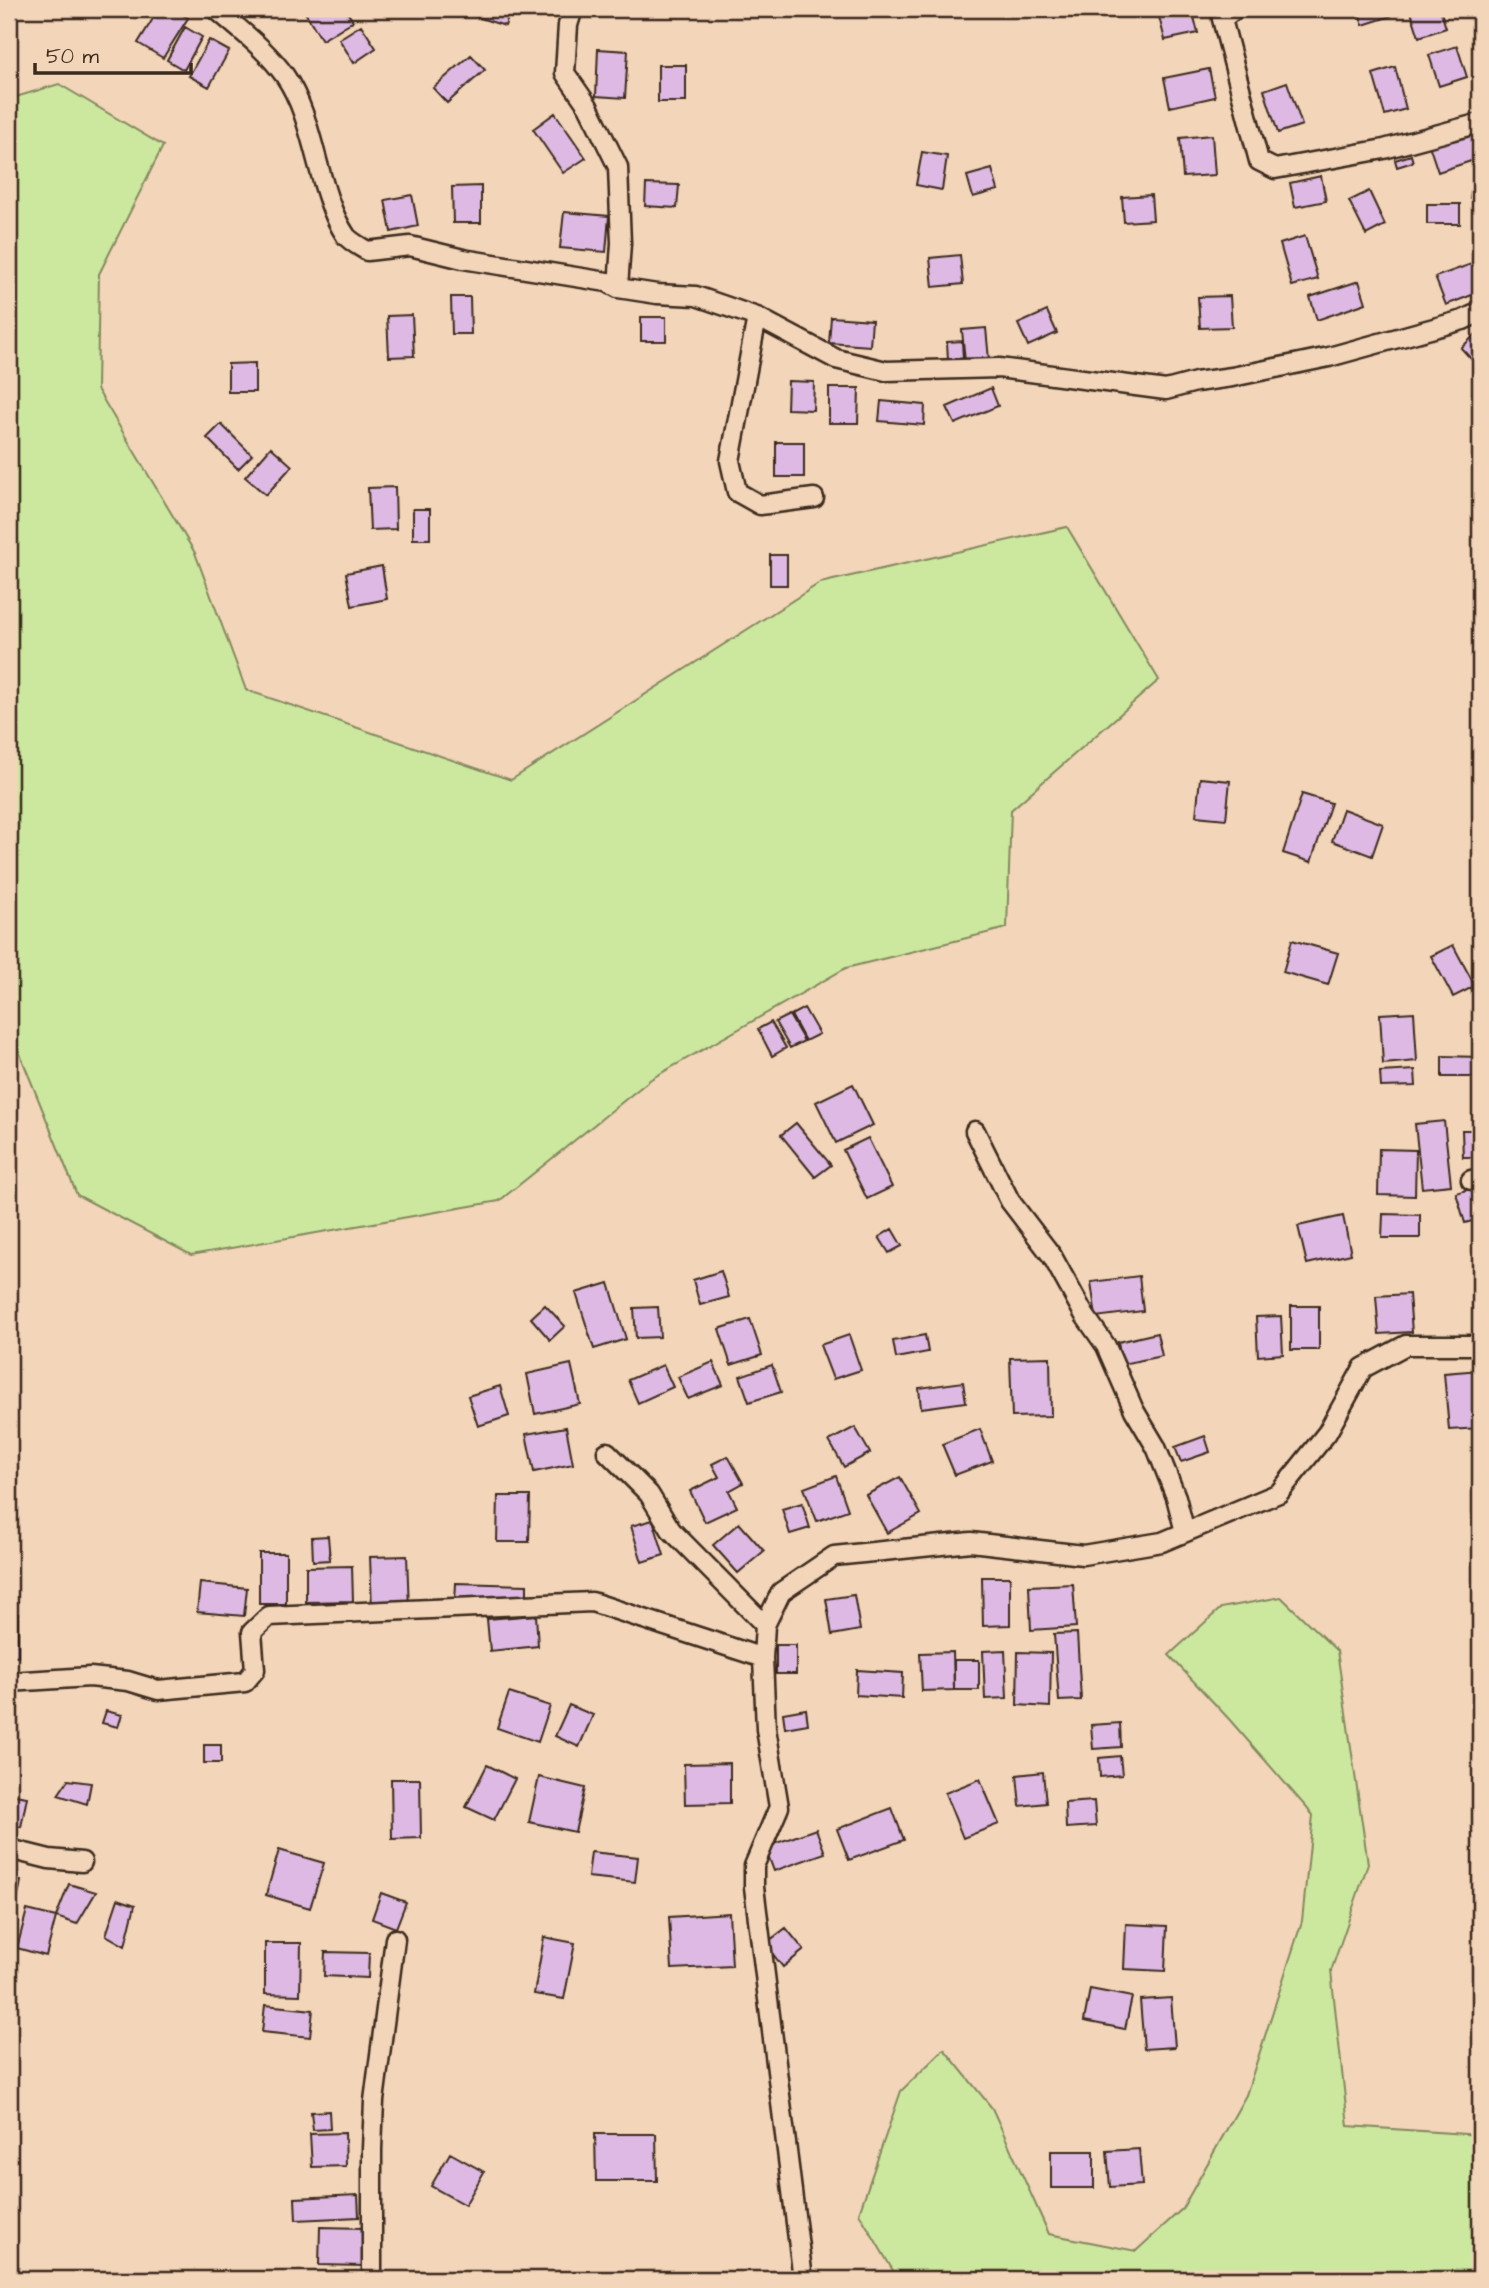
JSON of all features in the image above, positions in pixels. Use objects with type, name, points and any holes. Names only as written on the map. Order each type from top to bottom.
[{"type":"street","points":[[216,9],[258,45],[286,77],[303,114],[333,206],[347,238],[368,251],[410,246],[463,259],[607,282],[618,288],[696,296],[757,317],[836,359],[886,371],[999,368],[1166,390],[1329,357],[1480,313]]},
{"type":"street","points":[[573,9],[568,25],[565,73],[588,106],[618,167],[621,243],[618,288]]},
{"type":"street","points":[[1235,9],[1222,19],[1259,161],[1275,169],[1384,149],[1480,123]]},
{"type":"street","points":[[757,317],[730,461],[737,492],[760,505],[814,498]]},
{"type":"street","points":[[975,1131],[1010,1200],[1052,1256],[1085,1316],[1106,1346],[1134,1410],[1156,1447],[1176,1497],[1185,1532]]},
{"type":"street","points":[[803,2279],[754,1887],[754,1866],[779,1807],[766,1728],[763,1658],[765,1625],[781,1592],[834,1556],[971,1542],[1083,1555],[1162,1542],[1279,1493],[1327,1433],[1363,1368],[1406,1345],[1480,1345]]},
{"type":"street","points":[[607,1452],[649,1494],[671,1530],[765,1625]]},
{"type":"street","points":[[9,1682],[90,1676],[128,1681],[158,1690],[224,1686],[245,1682],[255,1670],[252,1632],[270,1616],[592,1602],[763,1658]]},
{"type":"street","points":[[9,1849],[49,1859],[82,1862]]},
{"type":"street","points":[[373,2279],[374,2101],[395,1939]]},
{"type":"green space","points":[[59,84],[163,146],[99,274],[97,389],[195,553],[246,690],[511,780],[820,583],[1067,527],[1159,680],[1011,810],[1007,928],[846,968],[651,1079],[499,1201],[191,1255],[77,1195],[9,1027],[9,99]]},
{"type":"green space","points":[[1281,1597],[1337,1651],[1368,1864],[1331,1971],[1348,2126],[1480,2135],[1480,2279],[898,2279],[859,2213],[901,2091],[944,2049],[992,2108],[1049,2234],[1136,2251],[1182,2209],[1246,2095],[1302,1921],[1313,1815],[1169,1655],[1221,1608]]},
{"type":"building","points":[[159,9],[172,9],[188,18],[163,58],[138,43]]},
{"type":"building","points":[[303,9],[345,9],[353,21],[322,40]]},
{"type":"building","points":[[479,9],[511,9],[505,26],[477,17]]},
{"type":"building","points":[[1157,9],[1192,9],[1198,33],[1165,40]]},
{"type":"building","points":[[1358,9],[1389,9],[1391,16],[1363,25]]},
{"type":"building","points":[[1410,9],[1440,9],[1446,28],[1419,37]]},
{"type":"building","points":[[361,25],[376,48],[354,63],[339,39]]},
{"type":"building","points":[[185,27],[202,37],[184,70],[167,60]]},
{"type":"building","points":[[209,40],[229,51],[209,87],[189,76]]},
{"type":"building","points":[[1457,46],[1467,77],[1439,86],[1429,55]]},
{"type":"building","points":[[598,49],[628,51],[625,98],[596,96]]},
{"type":"building","points":[[471,55],[485,70],[447,103],[433,88]]},
{"type":"building","points":[[658,65],[686,65],[686,102],[658,102]]},
{"type":"building","points":[[1395,67],[1406,109],[1385,115],[1373,74]]},
{"type":"building","points":[[1209,69],[1215,97],[1170,107],[1164,78]]},
{"type":"building","points":[[1287,82],[1302,125],[1278,133],[1264,90]]},
{"type":"building","points":[[555,113],[586,158],[563,173],[533,129]]},
{"type":"building","points":[[1472,131],[1480,158],[1438,172],[1429,145]]},
{"type":"building","points":[[1212,135],[1215,175],[1183,177],[1180,138]]},
{"type":"building","points":[[922,152],[947,156],[942,190],[916,185]]},
{"type":"building","points":[[1411,155],[1413,162],[1397,167],[1395,160]]},
{"type":"building","points":[[992,169],[998,190],[973,197],[967,176]]},
{"type":"building","points":[[1321,176],[1326,201],[1295,207],[1290,183]]},
{"type":"building","points":[[646,184],[679,185],[677,208],[645,206]]},
{"type":"building","points":[[1472,184],[1480,184],[1480,199],[1470,198]]},
{"type":"building","points":[[481,186],[481,223],[453,223],[452,187]]},
{"type":"building","points":[[1369,191],[1385,225],[1366,235],[1349,201]]},
{"type":"building","points":[[412,195],[418,226],[391,232],[385,200]]},
{"type":"building","points":[[1151,195],[1153,220],[1124,222],[1122,197]]},
{"type":"building","points":[[1427,204],[1460,204],[1460,224],[1427,224]]},
{"type":"building","points":[[564,212],[609,216],[606,252],[560,248]]},
{"type":"building","points":[[1305,236],[1318,279],[1292,286],[1280,244]]},
{"type":"building","points":[[960,255],[963,284],[933,287],[930,258]]},
{"type":"building","points":[[1477,262],[1480,270],[1480,292],[1446,305],[1435,277]]},
{"type":"building","points":[[1359,281],[1366,303],[1317,320],[1310,297]]},
{"type":"building","points":[[1230,296],[1232,327],[1200,328],[1198,297]]},
{"type":"building","points":[[451,297],[470,297],[471,334],[452,334]]},
{"type":"building","points":[[1047,311],[1057,333],[1028,346],[1018,324]]},
{"type":"building","points":[[412,315],[414,356],[389,357],[387,316]]},
{"type":"building","points":[[641,317],[666,317],[666,341],[641,341]]},
{"type":"building","points":[[831,317],[872,320],[870,346],[829,343]]},
{"type":"building","points":[[986,328],[989,360],[965,362],[962,330]]},
{"type":"building","points":[[1480,330],[1480,355],[1473,361],[1461,348]]},
{"type":"building","points":[[962,341],[963,359],[948,360],[947,342]]},
{"type":"building","points":[[255,363],[255,392],[228,392],[228,364]]},
{"type":"building","points":[[788,381],[814,382],[813,410],[787,409]]},
{"type":"building","points":[[829,388],[859,388],[858,423],[829,423]]},
{"type":"building","points":[[991,388],[998,406],[955,424],[947,407]]},
{"type":"building","points":[[881,401],[925,405],[924,425],[879,421]]},
{"type":"building","points":[[221,424],[252,455],[238,469],[207,438]]},
{"type":"building","points":[[776,442],[804,442],[804,477],[776,477]]},
{"type":"building","points":[[271,447],[292,466],[266,495],[245,477]]},
{"type":"building","points":[[395,487],[396,529],[370,530],[368,488]]},
{"type":"building","points":[[413,509],[430,509],[430,539],[413,539]]},
{"type":"building","points":[[770,555],[787,555],[787,585],[770,585]]},
{"type":"building","points":[[382,566],[387,599],[352,606],[346,573]]},
{"type":"building","points":[[1200,778],[1230,781],[1226,819],[1196,816]]},
{"type":"building","points":[[1302,794],[1331,803],[1311,862],[1283,853]]},
{"type":"building","points":[[1343,809],[1383,824],[1372,856],[1332,841]]},
{"type":"building","points":[[1292,940],[1338,953],[1328,985],[1283,972]]},
{"type":"building","points":[[1453,945],[1475,986],[1453,997],[1431,956]]},
{"type":"building","points":[[804,1008],[819,1034],[805,1041],[791,1015]]},
{"type":"building","points":[[1414,1012],[1417,1061],[1383,1064],[1380,1014]]},
{"type":"building","points":[[789,1015],[804,1041],[790,1048],[775,1022]]},
{"type":"building","points":[[771,1022],[786,1048],[772,1056],[758,1029]]},
{"type":"building","points":[[1442,1056],[1480,1057],[1480,1077],[1442,1077]]},
{"type":"building","points":[[1415,1070],[1416,1086],[1381,1087],[1380,1072]]},
{"type":"building","points":[[853,1084],[873,1125],[836,1143],[816,1102]]},
{"type":"building","points":[[1444,1121],[1451,1185],[1422,1188],[1415,1124]]},
{"type":"building","points":[[796,1123],[831,1165],[815,1177],[781,1135]]},
{"type":"building","points":[[1462,1130],[1480,1130],[1480,1157],[1463,1157]]},
{"type":"building","points":[[868,1138],[892,1187],[867,1199],[843,1150]]},
{"type":"building","points":[[1379,1149],[1416,1150],[1415,1196],[1378,1195]]},
{"type":"building","points":[[1480,1186],[1480,1219],[1465,1223],[1456,1193]]},
{"type":"building","points":[[1383,1214],[1420,1215],[1420,1238],[1382,1238]]},
{"type":"building","points":[[1343,1216],[1351,1254],[1307,1264],[1298,1226]]},
{"type":"building","points":[[892,1229],[902,1246],[889,1253],[879,1237]]},
{"type":"building","points":[[721,1271],[729,1297],[700,1305],[693,1280]]},
{"type":"building","points":[[1139,1276],[1143,1311],[1096,1317],[1091,1282]]},
{"type":"building","points":[[609,1283],[626,1339],[594,1349],[576,1293]]},
{"type":"building","points":[[1409,1294],[1412,1332],[1379,1334],[1376,1296]]},
{"type":"building","points":[[545,1305],[565,1326],[550,1340],[531,1318]]},
{"type":"building","points":[[1291,1306],[1319,1306],[1319,1350],[1291,1350]]},
{"type":"building","points":[[658,1307],[660,1337],[636,1338],[634,1308]]},
{"type":"building","points":[[1281,1316],[1283,1354],[1258,1356],[1256,1317]]},
{"type":"building","points":[[750,1319],[762,1355],[731,1365],[719,1329]]},
{"type":"building","points":[[1157,1333],[1162,1356],[1122,1364],[1118,1342]]},
{"type":"building","points":[[849,1335],[861,1370],[833,1379],[820,1345]]},
{"type":"building","points":[[925,1335],[928,1352],[896,1358],[893,1341]]},
{"type":"building","points":[[1050,1357],[1051,1416],[1012,1417],[1010,1358]]},
{"type":"building","points":[[713,1362],[723,1385],[688,1399],[678,1377]]},
{"type":"building","points":[[571,1364],[580,1404],[535,1414],[527,1374]]},
{"type":"building","points":[[663,1365],[673,1387],[638,1403],[628,1380]]},
{"type":"building","points":[[772,1365],[781,1392],[749,1402],[740,1376]]},
{"type":"building","points":[[1480,1370],[1480,1428],[1449,1430],[1444,1373]]},
{"type":"building","points":[[963,1382],[966,1402],[921,1408],[919,1388]]},
{"type":"building","points":[[500,1386],[509,1416],[478,1426],[468,1396]]},
{"type":"building","points":[[566,1427],[573,1464],[534,1472],[526,1434]]},
{"type":"building","points":[[855,1427],[870,1453],[844,1467],[829,1441]]},
{"type":"building","points":[[980,1429],[992,1461],[955,1475],[942,1444]]},
{"type":"building","points":[[1205,1436],[1210,1452],[1181,1462],[1175,1447]]},
{"type":"building","points":[[728,1456],[743,1483],[729,1491],[737,1507],[705,1522],[690,1491],[719,1477],[712,1464]]},
{"type":"building","points":[[836,1476],[848,1510],[817,1521],[804,1488]]},
{"type":"building","points":[[900,1477],[921,1514],[887,1533],[866,1495]]},
{"type":"building","points":[[498,1496],[530,1496],[529,1542],[497,1542]]},
{"type":"building","points":[[802,1503],[810,1528],[790,1534],[782,1509]]},
{"type":"building","points":[[653,1520],[664,1555],[642,1562],[631,1526]]},
{"type":"building","points":[[739,1523],[764,1551],[738,1573],[713,1545]]},
{"type":"building","points":[[328,1536],[330,1560],[313,1561],[312,1537]]},
{"type":"building","points":[[259,1553],[286,1553],[286,1604],[259,1604]]},
{"type":"building","points":[[407,1556],[409,1608],[372,1609],[370,1557]]},
{"type":"building","points":[[352,1566],[353,1601],[306,1602],[306,1567]]},
{"type":"building","points":[[982,1577],[1010,1577],[1010,1625],[983,1626]]},
{"type":"building","points":[[200,1583],[247,1588],[244,1616],[197,1612]]},
{"type":"building","points":[[456,1583],[527,1585],[527,1604],[455,1602]]},
{"type":"building","points":[[1073,1584],[1076,1627],[1031,1630],[1029,1586]]},
{"type":"building","points":[[854,1595],[860,1630],[832,1635],[826,1599]]},
{"type":"building","points":[[9,1613],[18,1614],[18,1656],[9,1655]]},
{"type":"building","points":[[536,1615],[538,1646],[490,1651],[487,1619]]},
{"type":"building","points":[[1077,1633],[1081,1700],[1059,1701],[1054,1634]]},
{"type":"building","points":[[776,1645],[796,1645],[796,1674],[776,1674]]},
{"type":"building","points":[[1005,1650],[1007,1698],[985,1699],[983,1651]]},
{"type":"building","points":[[953,1652],[954,1690],[922,1691],[920,1653]]},
{"type":"building","points":[[1018,1652],[1051,1653],[1050,1707],[1017,1705]]},
{"type":"building","points":[[954,1660],[979,1660],[979,1690],[954,1690]]},
{"type":"building","points":[[857,1670],[903,1673],[902,1698],[856,1695]]},
{"type":"building","points":[[509,1693],[550,1706],[538,1742],[497,1728]]},
{"type":"building","points":[[569,1705],[593,1715],[579,1747],[555,1736]]},
{"type":"building","points":[[806,1709],[808,1724],[785,1728],[783,1713]]},
{"type":"building","points":[[106,1711],[122,1715],[118,1727],[102,1723]]},
{"type":"building","points":[[1120,1723],[1121,1747],[1093,1749],[1091,1725]]},
{"type":"building","points":[[204,1745],[221,1745],[221,1763],[204,1763]]},
{"type":"building","points":[[1120,1756],[1122,1775],[1100,1777],[1099,1758]]},
{"type":"building","points":[[730,1763],[730,1803],[685,1804],[684,1764]]},
{"type":"building","points":[[487,1765],[515,1779],[494,1820],[466,1807]]},
{"type":"building","points":[[1043,1772],[1046,1803],[1020,1806],[1017,1775]]},
{"type":"building","points":[[539,1777],[585,1788],[575,1832],[529,1822]]},
{"type":"building","points":[[391,1779],[420,1779],[421,1838],[392,1839]]},
{"type":"building","points":[[980,1779],[999,1824],[963,1838],[945,1793]]},
{"type":"building","points":[[68,1780],[91,1783],[87,1804],[58,1795]]},
{"type":"building","points":[[9,1794],[27,1797],[21,1827],[9,1825]]},
{"type":"building","points":[[1094,1801],[1096,1826],[1066,1828],[1065,1803]]},
{"type":"building","points":[[892,1808],[904,1840],[849,1860],[837,1829]]},
{"type":"building","points":[[816,1829],[825,1853],[774,1871],[765,1847]]},
{"type":"building","points":[[279,1850],[324,1863],[310,1908],[266,1895]]},
{"type":"building","points":[[591,1852],[638,1857],[635,1882],[588,1877]]},
{"type":"building","points":[[9,1879],[21,1881],[14,1917],[9,1916]]},
{"type":"building","points":[[69,1884],[96,1892],[77,1924],[56,1917]]},
{"type":"building","points":[[381,1893],[406,1902],[396,1928],[372,1919]]},
{"type":"building","points":[[118,1899],[135,1905],[125,1946],[106,1935]]},
{"type":"building","points":[[27,1910],[56,1917],[46,1956],[17,1948]]},
{"type":"building","points":[[729,1913],[732,1966],[672,1969],[669,1917]]},
{"type":"building","points":[[1126,1924],[1167,1926],[1165,1971],[1124,1969]]},
{"type":"building","points":[[786,1928],[804,1950],[783,1967],[765,1944]]},
{"type":"building","points":[[544,1937],[575,1943],[564,1999],[534,1994]]},
{"type":"building","points":[[265,1943],[301,1943],[300,1995],[265,1994]]},
{"type":"building","points":[[325,1952],[369,1953],[368,1978],[324,1976]]},
{"type":"building","points":[[1090,1989],[1132,1997],[1125,2029],[1084,2021]]},
{"type":"building","points":[[1171,1998],[1175,2047],[1144,2049],[1140,2000]]},
{"type":"building","points":[[265,2005],[313,2010],[310,2037],[262,2032]]},
{"type":"building","points":[[329,2111],[330,2129],[313,2130],[311,2112]]},
{"type":"building","points":[[345,2133],[346,2166],[312,2167],[310,2134]]},
{"type":"building","points":[[595,2134],[656,2134],[657,2181],[596,2181]]},
{"type":"building","points":[[1139,2149],[1142,2185],[1110,2187],[1107,2151]]},
{"type":"building","points":[[1051,2151],[1094,2151],[1094,2188],[1051,2188]]},
{"type":"building","points":[[450,2153],[484,2172],[465,2205],[431,2186]]},
{"type":"building","points":[[358,2195],[359,2217],[296,2220],[295,2198]]},
{"type":"building","points":[[320,2227],[365,2228],[364,2266],[319,2265]]}]
